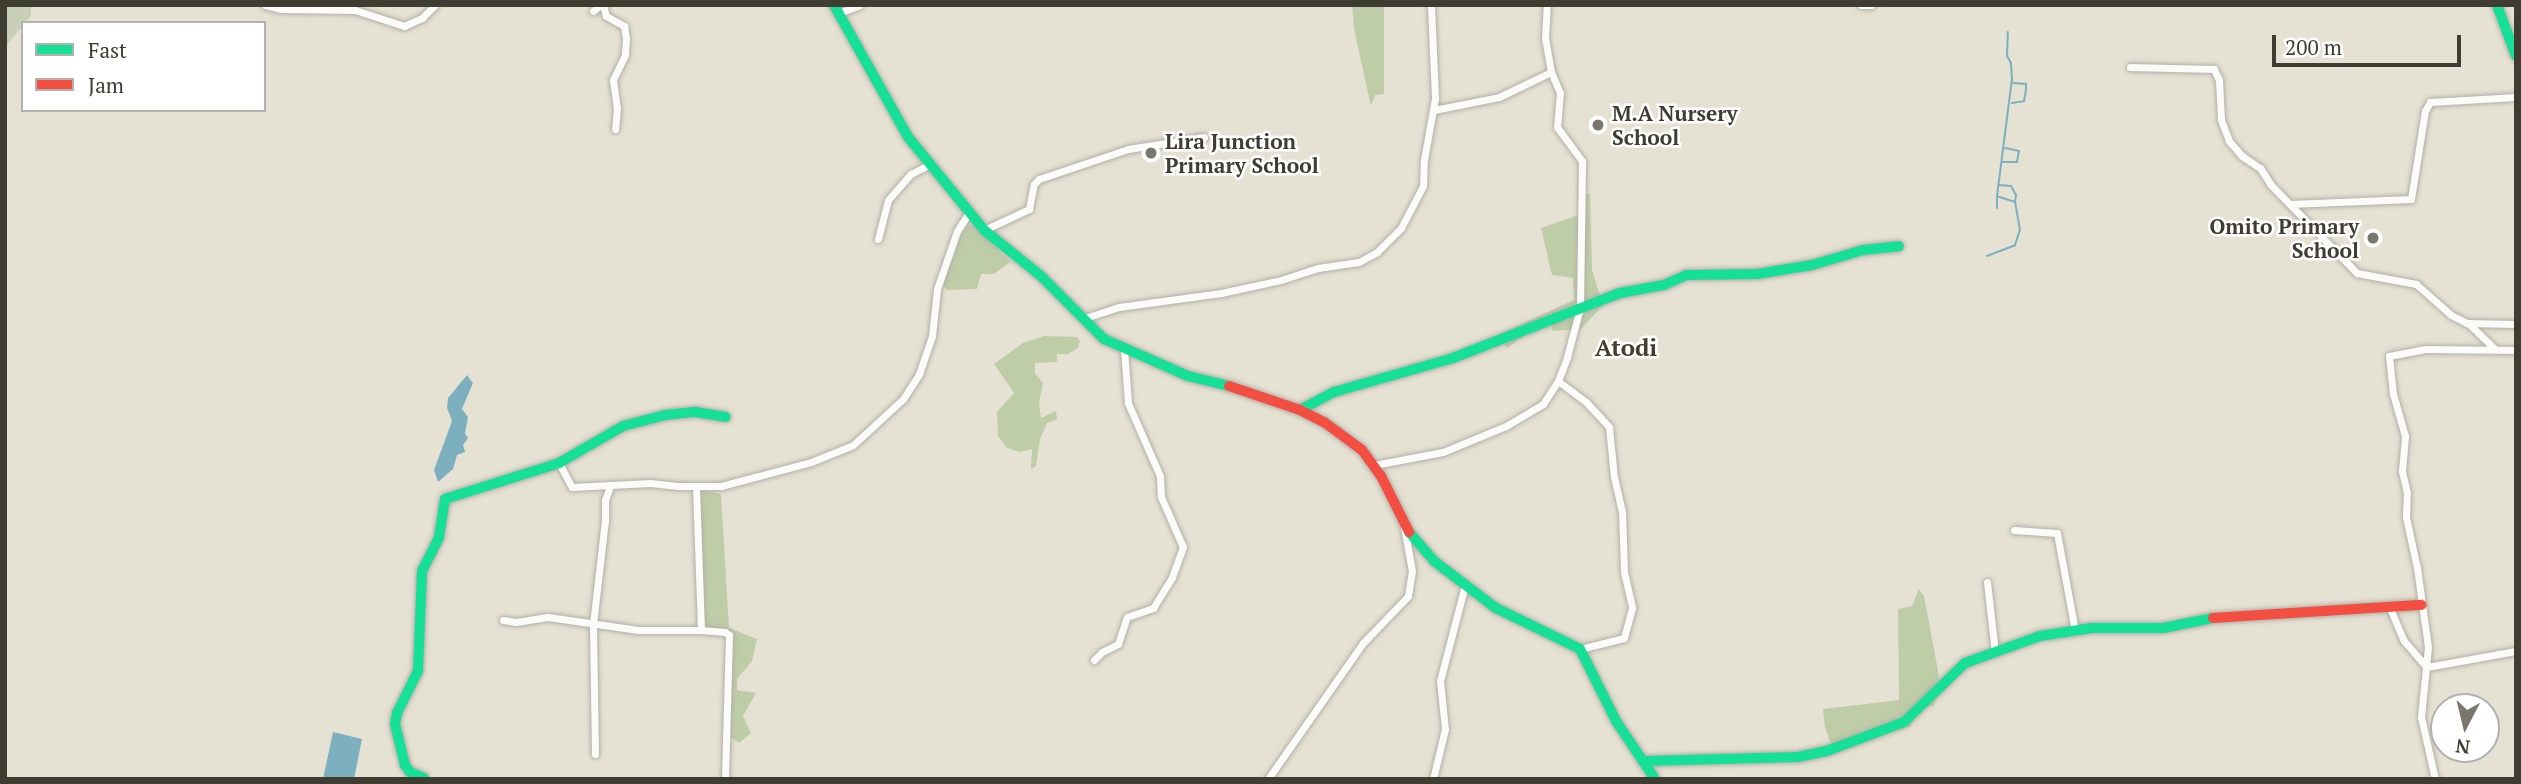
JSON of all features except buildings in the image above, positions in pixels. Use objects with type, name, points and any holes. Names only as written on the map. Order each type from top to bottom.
[{"type":"street","points":[[265,5],[281,9],[355,10],[404,26],[422,18],[435,5]]},
{"type":"street","points":[[593,11],[602,5],[606,16],[624,26],[625,55],[613,80],[617,108],[615,129]]},
{"type":"street","points":[[860,5],[836,9],[894,115],[928,165],[984,230],[1041,276],[1081,319],[1104,339],[1188,376],[1247,391],[1300,410],[1341,434],[1374,464],[1404,526],[1434,561],[1496,608],[1580,649],[1616,721],[1655,779]]},
{"type":"street","points":[[1081,319],[1119,307],[1221,293],[1282,280],[1318,268],[1352,264],[1377,252],[1401,228],[1422,191],[1425,154],[1434,110],[1431,5]]},
{"type":"street","points":[[1374,464],[1443,452],[1470,443],[1536,409],[1546,400],[1558,381],[1580,308],[1582,160],[1557,127],[1559,90],[1551,72],[1545,39],[1548,5]]},
{"type":"street","points":[[1861,5],[1871,5]]},
{"type":"street","points":[[2497,5],[2516,56]]},
{"type":"street","points":[[2130,67],[2214,69],[2219,80],[2221,121],[2229,141],[2242,156],[2260,168],[2271,185],[2357,273],[2416,284],[2451,315],[2467,323],[2495,349]]},
{"type":"street","points":[[1434,110],[1499,97],[1551,72]]},
{"type":"street","points":[[2290,204],[2411,199],[2425,111],[2430,102],[2516,97]]},
{"type":"street","points":[[984,230],[1029,209],[1034,184],[1039,179],[1128,149],[1203,137]]},
{"type":"street","points":[[878,239],[888,200],[911,174],[928,165]]},
{"type":"street","points":[[559,463],[572,487],[650,482],[696,487],[739,482],[833,454],[853,445],[903,399],[928,352],[937,289],[957,231],[968,214]]},
{"type":"street","points":[[1300,410],[1334,391],[1453,358],[1620,293],[1664,285],[1686,275],[1757,274],[1812,265],[1863,250],[1899,246]]},
{"type":"street","points":[[2467,323],[2516,324]]},
{"type":"street","points":[[1094,660],[1102,652],[1118,644],[1127,617],[1153,608],[1172,577],[1183,547],[1161,497],[1160,476],[1128,403],[1124,349]]},
{"type":"street","points":[[2435,779],[2421,716],[2428,647],[2406,517],[2407,493],[2402,471],[2405,436],[2389,377],[2389,356],[2425,349],[2516,350]]},
{"type":"street","points":[[1558,381],[1586,402],[1609,427],[1614,477],[1622,511],[1624,572],[1632,608],[1625,638],[1580,649]]},
{"type":"street","points":[[424,778],[410,772],[405,765],[395,724],[397,713],[418,671],[422,572],[439,537],[445,499],[456,493],[503,482],[559,463],[623,426],[655,416],[695,412],[726,417]]},
{"type":"street","points":[[595,754],[593,624],[605,500],[610,486]]},
{"type":"street","points":[[696,487],[701,630]]},
{"type":"street","points":[[1268,779],[1357,651],[1408,596],[1412,571],[1404,526]]},
{"type":"street","points":[[2014,530],[2057,533],[2074,631]]},
{"type":"street","points":[[1987,582],[1995,652]]},
{"type":"street","points":[[1433,779],[1445,732],[1440,681],[1465,585]]},
{"type":"street","points":[[1645,761],[1798,757],[1827,751],[1903,723],[1965,663],[2040,636],[2111,627],[2163,628],[2222,616],[2279,616],[2422,605]]},
{"type":"street","points":[[2389,606],[2397,631],[2427,667]]},
{"type":"street","points":[[503,620],[516,622],[548,617],[638,630],[725,632],[729,635],[725,779]]},
{"type":"street","points":[[2427,667],[2516,651]]},
{"type":"green space","points":[[5,5],[31,5],[31,16],[27,21],[21,21],[21,28],[5,47]]},
{"type":"green space","points":[[1352,5],[1384,5],[1384,94],[1375,95],[1371,106],[1354,29]]},
{"type":"green space","points":[[1586,194],[1590,194],[1592,270],[1603,305],[1581,329],[1553,331],[1551,325],[1532,331],[1507,348],[1498,335],[1574,300],[1573,278],[1552,275],[1541,228],[1585,213]]},
{"type":"green space","points":[[968,225],[975,226],[1010,262],[994,274],[981,274],[977,289],[947,290],[943,285],[961,236]]},
{"type":"green space","points":[[1044,336],[1077,337],[1080,341],[1078,348],[1068,354],[1057,354],[1057,362],[1035,363],[1035,373],[1043,383],[1039,403],[1041,418],[1056,411],[1057,420],[1047,423],[1040,439],[1036,466],[1031,469],[1032,449],[1020,452],[1007,448],[998,436],[997,412],[1014,393],[994,364],[1023,343]]},
{"type":"green space","points":[[699,490],[721,494],[729,628],[757,639],[752,661],[737,679],[737,690],[756,693],[743,716],[751,733],[739,743],[731,737],[732,641],[722,633],[703,629]]},
{"type":"green space","points":[[1919,589],[1924,596],[1939,676],[1934,706],[1916,708],[1911,726],[1834,751],[1825,728],[1823,709],[1899,700],[1898,609],[1912,606]]},
{"type":"water","points":[[467,375],[473,383],[462,409],[468,417],[465,433],[468,438],[463,445],[465,452],[457,455],[453,469],[438,482],[434,470],[452,421],[447,408],[448,398]]},
{"type":"water","points":[[333,732],[362,739],[354,779],[323,779]]},
{"type":"waterway","points":[[1987,256],[2015,245],[2020,230],[2015,202],[1997,196],[2012,79],[2011,63],[2007,56],[2008,32]]},
{"type":"waterway","points":[[2012,103],[2024,101],[2026,90],[2026,84],[2013,83]]},
{"type":"waterway","points":[[2002,162],[2017,162],[2019,151],[2005,148]]},
{"type":"waterway","points":[[1999,185],[2011,186],[2016,195],[2015,202]]},
{"type":"waterway","points":[[1997,198],[1997,208]]},
{"type":"traffic: fast","points":[[834,5],[908,137],[984,230],[1041,276],[1104,339],[1188,376],[1229,386]]},
{"type":"traffic: fast","points":[[2497,5],[2516,56]]},
{"type":"traffic: fast","points":[[1300,410],[1334,392],[1453,358],[1620,293],[1664,285],[1686,275],[1757,274],[1812,265],[1863,250],[1899,246]]},
{"type":"traffic: fast","points":[[424,778],[410,772],[405,765],[395,724],[397,713],[418,671],[422,571],[439,537],[445,499],[559,463],[623,426],[665,415],[695,412],[726,417]]},
{"type":"traffic: fast","points":[[1409,532],[1434,561],[1496,608],[1580,649],[1616,721],[1655,779]]},
{"type":"traffic: fast","points":[[1645,761],[1798,757],[1827,751],[1904,722],[1965,663],[2040,636],[2091,628],[2163,628],[2213,618]]},
{"type":"traffic: jam","points":[[1229,386],[1300,410],[1324,422],[1362,450],[1381,476],[1409,532]]},
{"type":"traffic: jam","points":[[2213,618],[2422,605]]},
{"type":"place","name":"M.A Nursery School","points":[[1598,125]]},
{"type":"place","name":"Lira Junction Primary School","points":[[1151,153]]},
{"type":"place","name":"Omito Primary School","points":[[2373,238]]},
{"type":"district","name":"Atodi","points":[[1626,348]]}]
